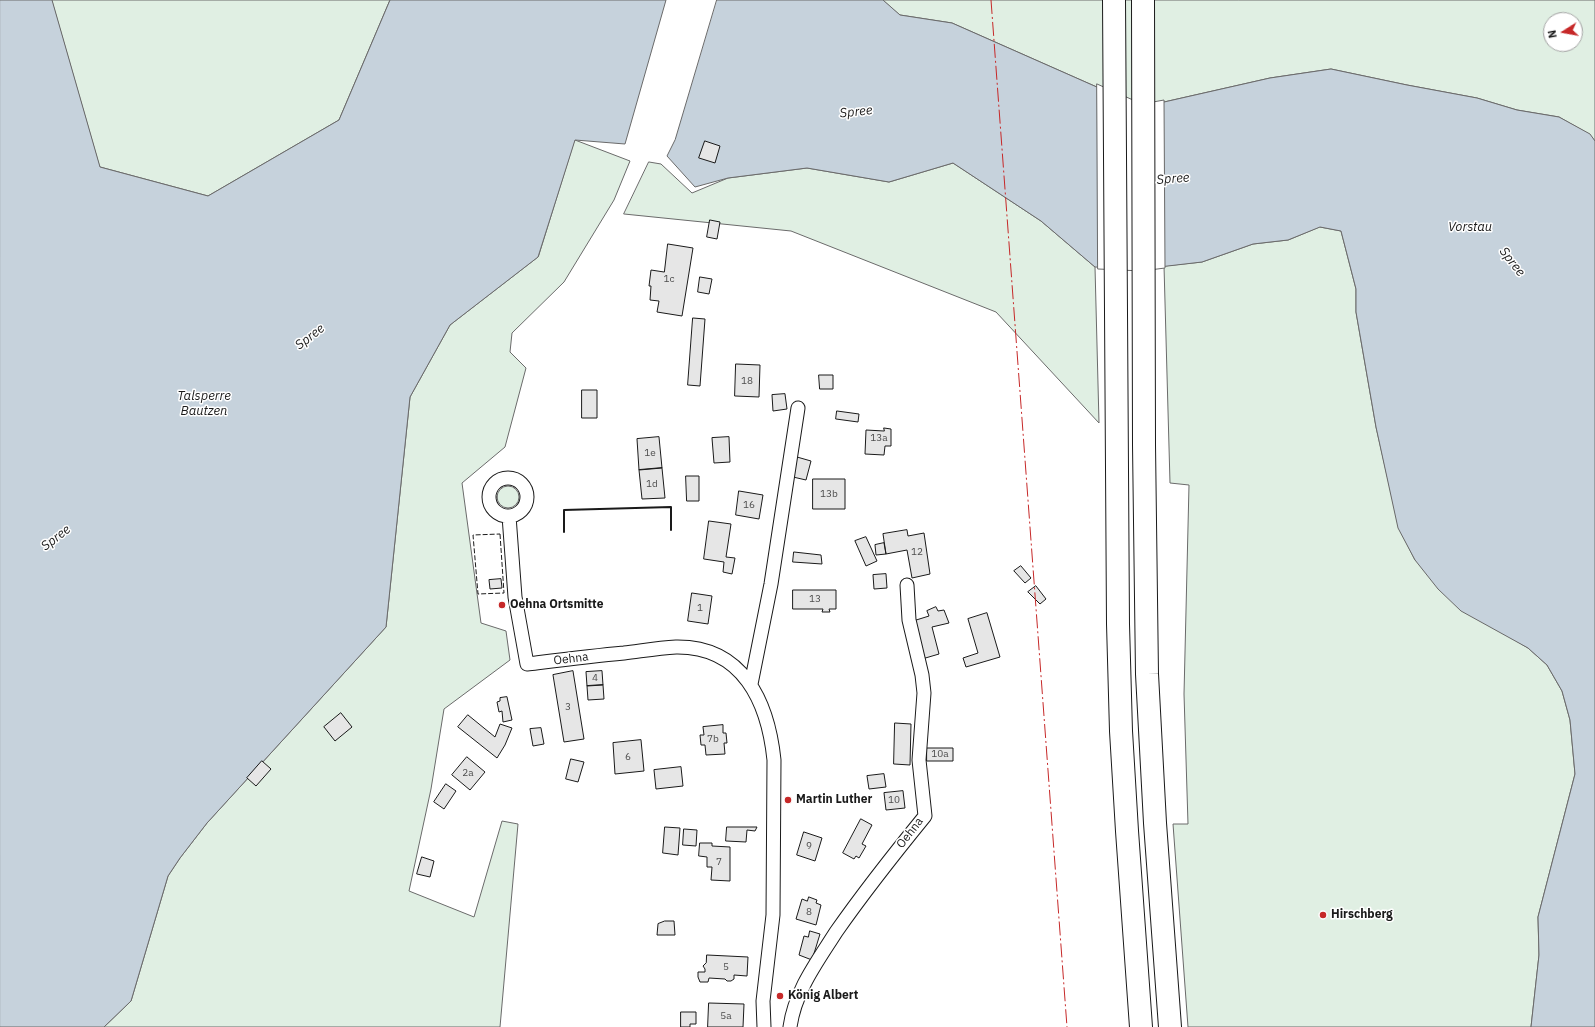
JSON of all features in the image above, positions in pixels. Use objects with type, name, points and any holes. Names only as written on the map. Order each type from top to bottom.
[{"type":"highway","points":[[1114,1],[1118,624],[1121,716],[1128,839],[1141,1027]]},
{"type":"highway","points":[[1143,1],[1147,674],[1155,823],[1170,1027]]},
{"type":"street","points":[[751,684],[771,584],[798,408]]},
{"type":"street","name":"Oehna","points":[[509,516],[515,597],[527,664],[677,647],[713,653],[727,661],[751,684],[767,720],[772,737],[774,760],[773,915],[764,1001],[764,1027]]},
{"type":"street","name":"Oehna","points":[[790,1027],[792,1012],[809,973],[883,868],[925,816],[919,760],[924,693],[922,675],[909,620],[907,585]]},
{"type":"green space","points":[[52,0],[390,0],[339,120],[208,196],[100,167]]},
{"type":"green space","points":[[883,0],[1595,0],[1595,141],[1589,134],[1559,117],[1517,110],[1477,98],[1331,69],[1270,78],[1142,107],[952,23],[900,15]]},
{"type":"green space","points":[[575,140],[630,161],[614,200],[564,282],[512,333],[510,352],[526,368],[505,447],[462,483],[481,623],[506,631],[510,660],[444,709],[431,789],[409,891],[474,917],[502,821],[518,824],[500,1027],[104,1027],[131,1001],[168,876],[180,858],[207,823],[386,627],[410,397],[450,325],[538,257]]},
{"type":"green space","points":[[649,162],[661,164],[692,193],[728,178],[807,168],[889,182],[953,163],[1041,221],[1095,267],[1099,423],[996,312],[791,231],[624,214]]},
{"type":"green space","points":[[1320,227],[1341,231],[1356,289],[1356,312],[1376,427],[1399,528],[1415,560],[1503,633],[1528,648],[1547,665],[1562,691],[1570,720],[1575,774],[1538,917],[1539,955],[1531,1027],[1188,1027],[1173,824],[1188,824],[1184,694],[1189,485],[1170,483],[1164,266],[1202,262],[1253,244],[1288,240]]},
{"type":"green space","points":[[508,486],[516,489],[519,497],[516,505],[508,508],[500,505],[497,497],[500,489]]},
{"type":"water","name":"Talsperre Bautzen","points":[[0,0],[52,0],[100,167],[208,196],[339,120],[390,0],[666,0],[625,144],[575,140],[538,257],[450,325],[410,397],[386,627],[207,823],[180,858],[168,876],[131,1001],[104,1027],[0,1027]]},
{"type":"water","name":"Vorstau","points":[[717,0],[883,0],[900,15],[952,23],[1142,107],[1270,78],[1331,69],[1477,98],[1517,110],[1559,117],[1590,134],[1595,141],[1595,1027],[1531,1027],[1539,955],[1538,917],[1575,774],[1570,720],[1562,691],[1547,665],[1528,648],[1461,611],[1438,589],[1415,560],[1398,528],[1376,427],[1356,312],[1356,289],[1341,231],[1320,227],[1288,240],[1253,244],[1202,262],[1142,269],[1095,267],[1041,221],[953,163],[889,182],[807,168],[728,178],[695,187],[667,156],[675,140]]},
{"type":"pier","points":[[1097,84],[1142,104],[1164,100],[1165,268],[1142,271],[1098,269]]},
{"type":"building","points":[[705,141],[720,146],[715,163],[699,158]]},
{"type":"building","points":[[710,220],[720,222],[717,239],[707,237]]},
{"type":"building","points":[[668,244],[693,248],[682,316],[657,312],[659,301],[650,300],[651,286],[649,286],[651,270],[664,272]]},
{"type":"building","points":[[700,277],[712,279],[709,294],[698,292]]},
{"type":"building","points":[[693,318],[705,319],[700,386],[688,385]]},
{"type":"building","points":[[736,364],[760,365],[759,397],[735,396]]},
{"type":"building","points":[[819,375],[833,375],[833,389],[820,389]]},
{"type":"building","points":[[582,390],[597,390],[597,418],[582,418]]},
{"type":"building","points":[[785,394],[787,409],[773,411],[772,395]]},
{"type":"building","points":[[837,411],[859,414],[858,422],[836,419]]},
{"type":"building","points":[[884,428],[891,429],[891,446],[885,446],[884,455],[865,454],[866,430],[884,431]]},
{"type":"building","points":[[659,437],[662,468],[639,470],[637,439]]},
{"type":"building","points":[[729,437],[730,462],[714,463],[712,438]]},
{"type":"building","points":[[797,457],[811,461],[806,480],[793,477]]},
{"type":"building","points":[[662,468],[665,498],[642,499],[639,470]]},
{"type":"building","points":[[686,476],[699,476],[699,501],[687,501]]},
{"type":"building","points":[[813,479],[845,479],[845,509],[813,509]]},
{"type":"building","points":[[739,491],[763,495],[759,519],[736,515]]},
{"type":"building","points":[[709,521],[731,524],[726,557],[735,558],[732,574],[723,572],[724,562],[704,559]]},
{"type":"building","points":[[907,530],[908,536],[924,533],[930,574],[912,578],[907,550],[886,554],[883,534]]},
{"type":"building","points":[[866,537],[877,561],[866,566],[855,541]]},
{"type":"building","points":[[884,543],[886,554],[876,555],[875,545]]},
{"type":"building","points":[[794,552],[821,555],[822,564],[793,562]]},
{"type":"building","points":[[1021,566],[1031,578],[1025,583],[1014,571]]},
{"type":"building","points":[[886,574],[887,588],[874,589],[873,575]]},
{"type":"building","points":[[501,579],[502,588],[490,589],[489,580]]},
{"type":"building","points":[[1036,586],[1046,599],[1040,604],[1028,592]]},
{"type":"building","points":[[793,590],[836,590],[836,609],[829,609],[830,612],[822,612],[823,609],[793,609]]},
{"type":"building","points":[[692,593],[712,596],[708,624],[688,621]]},
{"type":"building","points":[[936,607],[938,611],[944,610],[949,623],[932,627],[939,654],[922,659],[913,621],[929,616],[927,611]]},
{"type":"building","points":[[987,613],[1000,657],[966,667],[963,658],[978,653],[968,619]]},
{"type":"building","points":[[573,671],[584,739],[564,742],[553,675]]},
{"type":"building","points":[[602,671],[603,685],[587,686],[586,672]]},
{"type":"building","points":[[603,685],[604,699],[588,700],[587,686]]},
{"type":"building","points":[[507,697],[512,720],[503,722],[502,711],[499,712],[497,702],[500,701],[500,698]]},
{"type":"building","points":[[341,713],[352,727],[335,741],[324,727]]},
{"type":"building","points":[[468,715],[495,737],[500,724],[512,728],[505,745],[497,758],[458,727]]},
{"type":"building","points":[[895,723],[911,724],[910,765],[894,764]]},
{"type":"building","points":[[723,725],[723,733],[726,733],[727,743],[724,743],[725,754],[706,755],[705,745],[701,745],[700,735],[704,735],[703,727]]},
{"type":"building","points":[[541,728],[544,744],[533,746],[530,729]]},
{"type":"building","points":[[641,740],[644,771],[615,774],[613,743]]},
{"type":"building","points":[[927,748],[953,748],[953,761],[927,761]]},
{"type":"building","points":[[467,757],[485,772],[470,790],[452,775]]},
{"type":"building","points":[[571,759],[584,762],[578,782],[566,779]]},
{"type":"building","points":[[262,761],[271,769],[256,786],[247,778]]},
{"type":"building","points":[[681,767],[683,786],[656,789],[654,770]]},
{"type":"building","points":[[884,774],[886,787],[869,789],[867,776]]},
{"type":"building","points":[[446,784],[456,791],[444,809],[434,802]]},
{"type":"building","points":[[903,791],[905,808],[886,810],[884,793]]},
{"type":"building","points":[[861,819],[872,825],[862,844],[866,846],[859,858],[856,856],[854,859],[843,853]]},
{"type":"building","points":[[665,827],[680,828],[678,855],[663,853]]},
{"type":"building","points":[[727,827],[757,827],[755,831],[747,830],[746,842],[726,841]]},
{"type":"building","points":[[684,829],[697,830],[696,846],[683,845]]},
{"type":"building","points":[[804,832],[822,838],[815,861],[797,855]]},
{"type":"building","points":[[700,843],[712,843],[712,846],[730,847],[730,881],[711,880],[712,867],[707,867],[707,857],[699,856]]},
{"type":"building","points":[[422,857],[434,861],[430,877],[417,874]]},
{"type":"building","points":[[809,897],[817,900],[816,903],[821,905],[816,925],[796,919],[802,899],[807,901]]},
{"type":"building","points":[[665,921],[674,921],[675,935],[657,935],[658,924]]},
{"type":"building","points":[[810,931],[820,934],[812,960],[799,955],[804,936],[808,937]]},
{"type":"building","points":[[707,955],[748,957],[747,976],[734,975],[734,979],[731,981],[709,978],[708,982],[700,982],[698,972],[705,972],[703,966],[706,963]]},
{"type":"building","points":[[709,1003],[744,1004],[743,1027],[708,1027]]},
{"type":"building","points":[[681,1012],[696,1012],[696,1024],[690,1024],[690,1027],[681,1027]]},
{"type":"fence","points":[[500,534],[504,593],[478,594],[473,535],[500,534]]},
{"type":"wall","points":[[564,532],[564,510],[671,507],[671,530]]},
{"type":"power","points":[[991,0],[1067,1027]]},
{"type":"place","name":"Oehna Ortsmitte","points":[[502,605]]},
{"type":"place","name":"Martin Luther","points":[[788,800]]},
{"type":"place","name":"Hirschberg","points":[[1323,915]]},
{"type":"place","name":"König Albert","points":[[780,996]]},
{"type":"water label","name":"Spree","points":[[856,112]]},
{"type":"water label","name":"Spree","points":[[1173,179]]},
{"type":"water label","name":"Spree","points":[[1512,262]]},
{"type":"water label","name":"Spree","points":[[310,337]]},
{"type":"water label","name":"Spree","points":[[56,538]]}]
